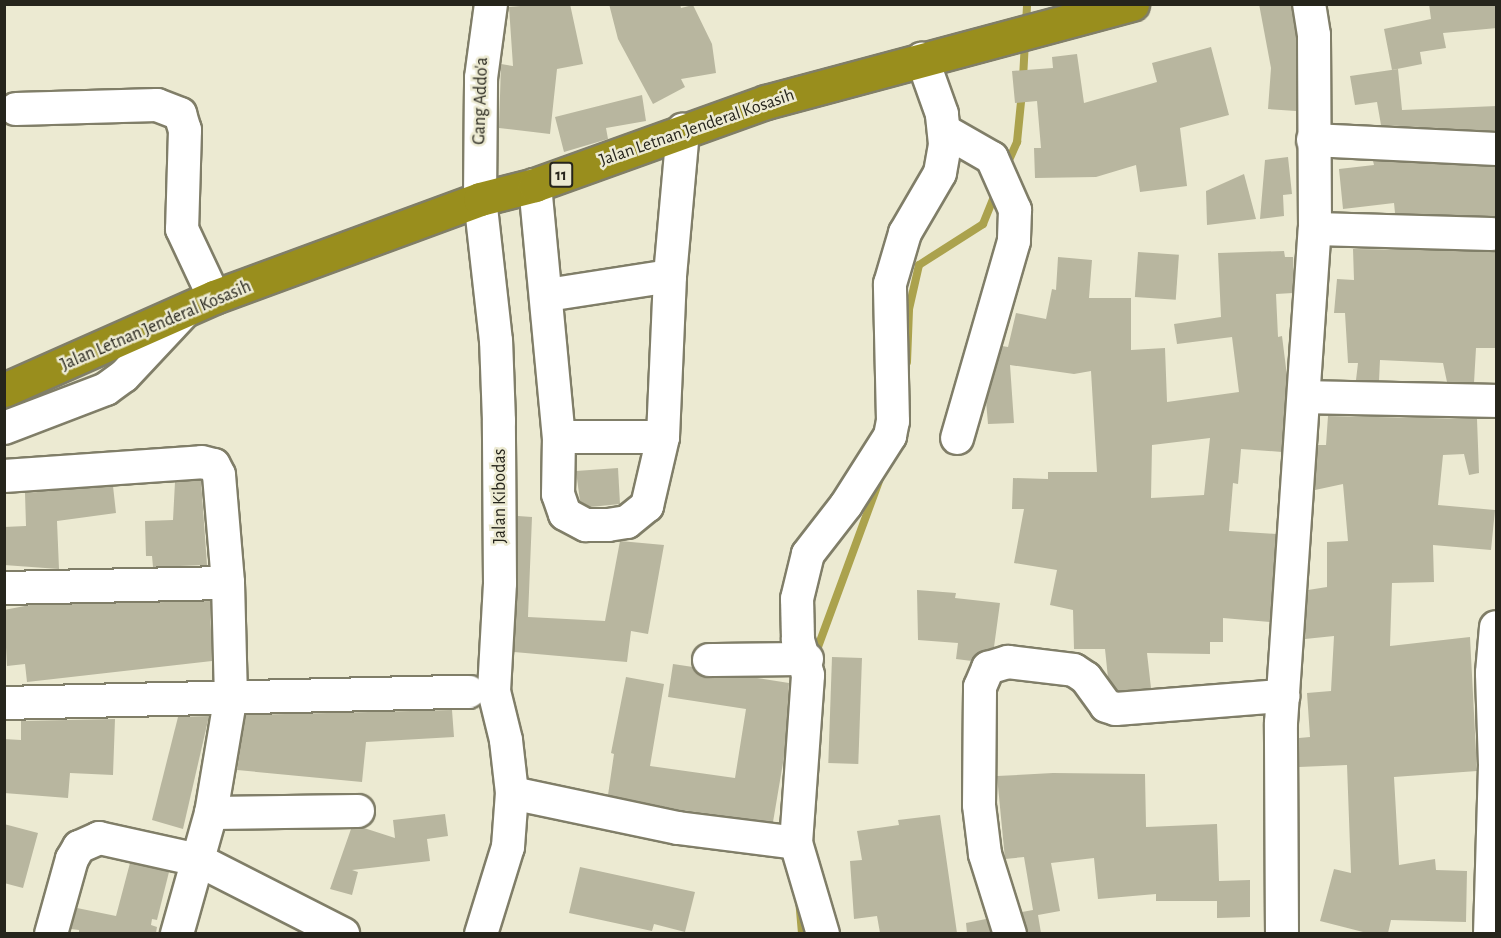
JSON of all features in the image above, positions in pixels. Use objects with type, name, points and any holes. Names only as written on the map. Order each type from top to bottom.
[{"type":"highway","name":"Jalan Letnan Jenderal Kosasih","points":[[4,390],[183,313],[214,297],[480,199],[535,184],[683,130],[922,58],[1132,4]]},
{"type":"street","name":"Gang Addo'a","points":[[480,199],[481,78],[490,4]]},
{"type":"street","points":[[1282,933],[1283,696],[1315,229],[1314,35],[1309,4]]},
{"type":"street","points":[[823,933],[796,843],[807,659],[798,639],[801,574],[808,554],[846,505],[890,436],[894,406],[890,284],[905,233],[940,173],[945,131],[922,58]]},
{"type":"street","points":[[16,109],[157,105],[180,114],[185,130],[182,229],[214,297]]},
{"type":"street","points":[[535,184],[559,437],[558,494],[565,514],[586,525],[627,522],[647,506],[663,437],[670,276],[683,130]]},
{"type":"street","points":[[945,131],[992,158],[1015,210],[1014,241],[957,438]]},
{"type":"street","points":[[1313,140],[1497,149]]},
{"type":"street","name":"Jalan Kibodas","points":[[480,199],[496,341],[499,421],[500,583],[494,691],[506,740],[512,793],[508,847],[481,933]]},
{"type":"street","points":[[1315,229],[1492,234]]},
{"type":"street","points":[[547,295],[670,276]]},
{"type":"street","points":[[4,428],[106,389],[124,376],[183,313]]},
{"type":"street","points":[[1304,397],[1497,401]]},
{"type":"street","points":[[559,437],[663,437]]},
{"type":"street","points":[[4,476],[209,462],[219,475],[228,583],[231,695],[211,813],[177,933]]},
{"type":"street","points":[[4,588],[228,583]]},
{"type":"street","points":[[1490,933],[1495,765],[1494,673],[1497,627]]},
{"type":"street","points":[[709,660],[807,659]]},
{"type":"street","points":[[1010,933],[987,862],[979,805],[980,687],[988,668],[1008,662],[1074,670],[1086,678],[1106,706],[1116,709],[1283,696]]},
{"type":"street","points":[[4,704],[231,695],[469,692]]},
{"type":"street","points":[[512,793],[678,828],[796,843]]},
{"type":"street","points":[[211,813],[358,811]]},
{"type":"street","points":[[51,933],[64,878],[79,847],[89,840],[116,841],[198,860],[343,933]]},
{"type":"building","points":[[570,4],[583,64],[557,69],[550,134],[499,128],[501,64],[513,66],[509,7]]},
{"type":"building","points":[[609,4],[680,4],[681,8],[693,5],[712,44],[716,73],[681,79],[685,87],[653,104],[618,39]]},
{"type":"building","points":[[1259,4],[1291,4],[1296,36],[1296,111],[1268,109],[1271,68]]},
{"type":"building","points":[[1429,4],[1497,4],[1497,28],[1443,33],[1446,48],[1420,52],[1422,64],[1392,70],[1384,29],[1431,19]]},
{"type":"building","points":[[1211,47],[1229,115],[1180,128],[1187,186],[1140,192],[1136,165],[1096,177],[1035,178],[1034,148],[1041,148],[1037,101],[1015,103],[1012,71],[1053,68],[1052,57],[1077,54],[1084,103],[1157,82],[1152,63]]},
{"type":"building","points":[[1398,69],[1402,110],[1497,106],[1497,131],[1381,125],[1377,102],[1355,105],[1350,76]]},
{"type":"building","points":[[642,95],[646,121],[606,128],[608,139],[564,152],[555,117]]},
{"type":"building","points":[[1288,157],[1292,194],[1283,195],[1284,216],[1260,219],[1265,160]]},
{"type":"building","points":[[1373,161],[1497,167],[1497,217],[1395,213],[1394,203],[1343,209],[1339,169],[1374,165]]},
{"type":"building","points":[[1244,174],[1256,219],[1207,225],[1206,191]]},
{"type":"building","points":[[1353,249],[1497,251],[1497,348],[1476,348],[1474,383],[1447,382],[1443,363],[1380,360],[1379,381],[1356,380],[1358,363],[1348,363],[1345,313],[1334,313],[1337,279],[1354,280]]},
{"type":"building","points":[[1284,251],[1285,257],[1293,257],[1293,293],[1276,294],[1278,337],[1282,336],[1287,376],[1282,452],[1241,449],[1238,484],[1233,483],[1229,531],[1276,534],[1270,622],[1223,618],[1223,642],[1210,642],[1210,654],[1147,653],[1151,688],[1117,691],[1108,678],[1105,649],[1074,649],[1073,610],[1050,605],[1057,570],[1014,563],[1024,509],[1012,509],[1013,478],[1048,479],[1048,472],[1097,472],[1091,371],[1074,374],[1010,365],[1014,423],[988,424],[986,401],[1002,346],[1008,347],[1016,313],[1046,319],[1052,289],[1056,290],[1058,257],[1092,260],[1089,298],[1131,298],[1131,350],[1165,348],[1167,402],[1239,392],[1232,337],[1177,344],[1174,324],[1221,317],[1218,253]],"holes":[[[1210,438],[1204,495],[1151,498],[1152,445]]]},
{"type":"building","points":[[1138,252],[1179,255],[1176,300],[1135,297]]},
{"type":"building","points":[[1328,416],[1477,419],[1479,473],[1469,475],[1464,454],[1443,455],[1438,505],[1495,510],[1491,550],[1433,545],[1434,582],[1392,583],[1390,646],[1470,637],[1477,771],[1394,777],[1399,865],[1435,859],[1436,870],[1467,871],[1466,922],[1391,920],[1388,933],[1367,933],[1320,921],[1334,869],[1351,873],[1347,765],[1299,767],[1299,738],[1310,737],[1307,693],[1331,691],[1334,636],[1305,639],[1308,590],[1327,587],[1327,542],[1348,541],[1343,484],[1315,490],[1318,445],[1326,445]]},
{"type":"building","points":[[618,468],[620,504],[590,507],[580,501],[576,471]]},
{"type":"building","points":[[201,480],[207,565],[153,567],[152,556],[146,556],[145,521],[173,520],[175,482]]},
{"type":"building","points":[[113,486],[116,513],[57,521],[59,569],[4,565],[4,527],[26,526],[25,493]]},
{"type":"building","points":[[518,516],[532,517],[528,617],[605,621],[620,541],[664,545],[648,634],[631,631],[627,662],[514,652]]},
{"type":"building","points":[[917,590],[956,593],[955,598],[1000,603],[994,647],[976,654],[972,661],[956,659],[958,643],[918,640]]},
{"type":"building","points":[[210,601],[212,661],[27,682],[25,664],[7,666],[4,610],[30,605]]},
{"type":"building","points":[[832,657],[862,658],[858,764],[828,763]]},
{"type":"building","points":[[673,664],[693,667],[709,678],[757,678],[789,683],[785,751],[773,822],[681,810],[608,795],[614,754],[611,753],[626,677],[664,684],[650,766],[735,778],[746,709],[668,697]]},
{"type":"building","points":[[452,710],[454,737],[366,742],[362,782],[237,770],[246,715]]},
{"type":"building","points":[[209,716],[183,829],[152,820],[178,717]]},
{"type":"building","points":[[115,719],[113,775],[70,773],[68,798],[4,793],[4,739],[21,740],[21,721]]},
{"type":"building","points":[[1053,773],[1145,774],[1146,827],[1217,824],[1219,881],[1250,880],[1250,917],[1217,918],[1217,901],[1156,901],[1156,894],[1098,899],[1094,858],[1051,863],[1060,911],[1038,915],[1041,933],[1027,933],[1022,912],[1033,910],[1024,857],[1005,859],[997,776]]},
{"type":"building","points":[[445,814],[448,836],[427,839],[430,861],[352,870],[358,872],[352,895],[330,889],[351,829],[364,828],[395,838],[393,820]]},
{"type":"building","points":[[940,815],[957,933],[880,933],[877,916],[854,919],[850,861],[862,860],[857,831],[899,825],[898,820]]},
{"type":"building","points":[[4,824],[38,833],[23,888],[4,883]]},
{"type":"building","points":[[130,863],[169,872],[157,920],[152,919],[151,925],[157,927],[156,933],[79,933],[79,930],[71,929],[77,908],[116,916]]},
{"type":"building","points":[[580,867],[695,892],[685,932],[654,924],[652,931],[569,913]]},
{"type":"building","points":[[986,919],[991,933],[967,933],[966,923]]},
{"type":"waterway","points":[[1026,25],[1027,4]]},
{"type":"waterway","points":[[1023,79],[1025,41]]},
{"type":"waterway","points":[[1005,169],[1017,142],[1022,92]]},
{"type":"waterway","points":[[907,362],[909,309],[919,265],[983,224],[997,189]]},
{"type":"waterway","points":[[815,655],[881,476]]},
{"type":"waterway","points":[[799,899],[802,934]]}]
